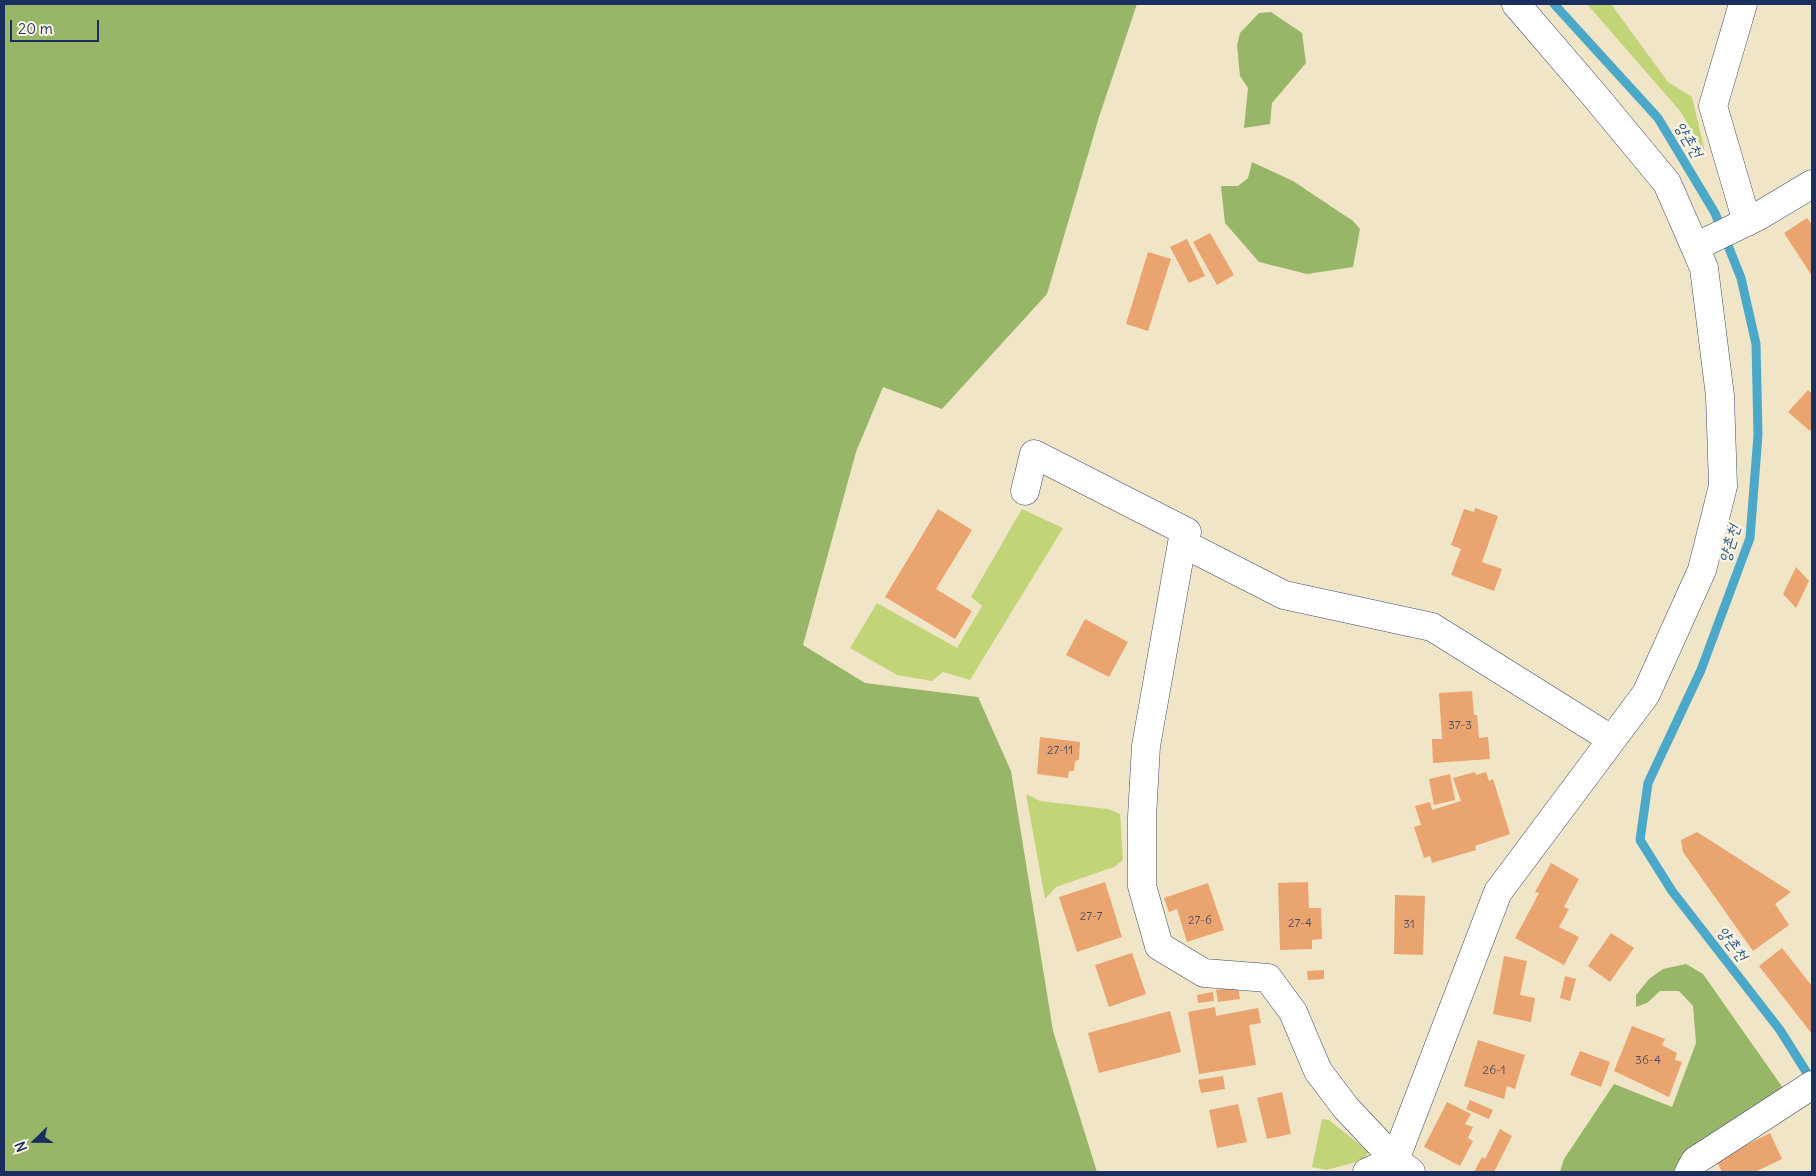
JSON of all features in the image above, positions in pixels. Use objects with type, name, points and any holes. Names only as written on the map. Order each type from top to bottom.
[{"type":"street","points":[[1403,1166],[1498,892],[1646,694],[1702,570],[1723,486],[1719,386],[1700,245],[1667,183],[1516,4]]},
{"type":"street","points":[[1743,4],[1713,106],[1744,224]]},
{"type":"street","points":[[1700,245],[1744,224],[1812,184]]},
{"type":"street","points":[[1025,491],[1034,454],[1187,532],[1182,543],[1146,746],[1142,817],[1142,886],[1159,946],[1204,973],[1268,978],[1293,1012],[1318,1071],[1346,1108],[1403,1166]]},
{"type":"street","points":[[1182,543],[1284,594],[1432,627],[1611,739]]},
{"type":"street","points":[[1689,1172],[1695,1161],[1805,1090]]},
{"type":"street","points":[[1367,1172],[1403,1166]]},
{"type":"green space","points":[[4,4],[1137,4],[1099,117],[1047,294],[942,409],[883,387],[856,452],[803,645],[865,683],[978,697],[1011,771],[1053,1031],[1097,1172],[4,1172]]},
{"type":"green space","points":[[1587,4],[1611,4],[1668,82],[1692,97],[1705,152],[1680,111]]},
{"type":"green space","points":[[1271,12],[1302,33],[1306,63],[1272,103],[1270,124],[1244,128],[1248,88],[1240,76],[1237,45],[1240,33],[1259,13]]},
{"type":"green space","points":[[1252,162],[1293,181],[1353,221],[1360,229],[1353,267],[1307,274],[1259,262],[1225,223],[1221,186],[1238,186],[1248,178]]},
{"type":"green space","points":[[1022,509],[1063,528],[970,680],[943,672],[932,681],[897,675],[850,648],[877,603],[957,648],[982,606],[971,597]]},
{"type":"green space","points":[[1026,794],[1040,801],[1108,809],[1120,814],[1123,860],[1114,867],[1056,887],[1045,899]]},
{"type":"green space","points":[[1686,964],[1703,974],[1783,1088],[1681,1172],[1560,1172],[1564,1159],[1614,1084],[1672,1107],[1696,1043],[1693,1006],[1679,991],[1660,991],[1647,1003],[1636,1007],[1636,995],[1649,979],[1663,969]]},
{"type":"green space","points":[[1322,1119],[1329,1120],[1369,1152],[1364,1160],[1326,1170],[1312,1167]]},
{"type":"building","points":[[1807,218],[1812,225],[1812,276],[1784,233]]},
{"type":"building","points":[[1210,233],[1234,275],[1217,285],[1193,242]]},
{"type":"building","points":[[1187,239],[1205,276],[1189,283],[1170,247]]},
{"type":"building","points":[[1148,252],[1171,259],[1148,331],[1126,324]]},
{"type":"building","points":[[1808,390],[1812,394],[1812,428],[1810,431],[1788,412]]},
{"type":"building","points":[[1475,508],[1498,516],[1482,562],[1502,569],[1494,591],[1451,575],[1461,549],[1451,545],[1464,509],[1474,512]]},
{"type":"building","points":[[938,509],[972,530],[936,589],[972,611],[955,639],[885,597]]},
{"type":"building","points":[[1796,567],[1809,581],[1796,608],[1783,594]]},
{"type":"building","points":[[1085,619],[1128,642],[1109,677],[1066,655]]},
{"type":"building","points":[[1472,691],[1474,715],[1477,715],[1479,738],[1488,737],[1490,759],[1433,763],[1432,739],[1442,739],[1439,693]]},
{"type":"building","points":[[1040,737],[1080,742],[1079,760],[1075,761],[1074,771],[1069,771],[1068,778],[1037,774]]},
{"type":"building","points":[[1475,772],[1476,775],[1486,772],[1489,781],[1493,779],[1510,834],[1475,846],[1476,850],[1432,863],[1430,856],[1424,858],[1414,827],[1421,825],[1415,806],[1430,802],[1432,810],[1461,801],[1453,778]]},
{"type":"building","points":[[1450,774],[1455,800],[1434,805],[1429,779]]},
{"type":"building","points":[[1697,832],[1791,892],[1775,904],[1789,925],[1753,951],[1683,852],[1681,840]]},
{"type":"building","points":[[1551,863],[1579,879],[1564,907],[1569,909],[1559,927],[1579,937],[1564,965],[1515,938],[1539,893],[1535,892]]},
{"type":"building","points":[[1105,882],[1122,937],[1077,952],[1059,897]]},
{"type":"building","points":[[1308,882],[1309,908],[1321,908],[1322,939],[1312,940],[1312,949],[1280,950],[1278,883]]},
{"type":"building","points":[[1208,883],[1224,930],[1187,942],[1177,909],[1169,912],[1164,898]]},
{"type":"building","points":[[1395,895],[1425,896],[1423,955],[1394,954]]},
{"type":"building","points":[[1611,933],[1634,948],[1610,982],[1588,966]]},
{"type":"building","points":[[1782,948],[1812,986],[1812,1034],[1759,966]]},
{"type":"building","points":[[1132,953],[1146,994],[1109,1007],[1095,965]]},
{"type":"building","points":[[1504,956],[1527,961],[1520,995],[1535,998],[1531,1022],[1493,1014]]},
{"type":"building","points":[[1324,970],[1324,979],[1308,980],[1307,971]]},
{"type":"building","points":[[1565,976],[1576,979],[1570,1001],[1560,998]]},
{"type":"building","points":[[1238,987],[1240,999],[1218,1002],[1216,990]]},
{"type":"building","points":[[1213,992],[1214,1001],[1198,1003],[1197,995]]},
{"type":"building","points":[[1215,1007],[1216,1016],[1258,1008],[1261,1023],[1249,1025],[1256,1065],[1199,1074],[1188,1012]]},
{"type":"building","points":[[1170,1011],[1181,1052],[1099,1073],[1088,1033]]},
{"type":"building","points":[[1632,1026],[1665,1039],[1662,1045],[1677,1053],[1675,1060],[1682,1062],[1669,1097],[1614,1071]]},
{"type":"building","points":[[1478,1040],[1525,1055],[1515,1089],[1507,1086],[1504,1099],[1464,1086]]},
{"type":"building","points":[[1580,1051],[1610,1062],[1601,1087],[1570,1075]]},
{"type":"building","points":[[1223,1076],[1225,1089],[1201,1093],[1198,1080]]},
{"type":"building","points":[[1282,1092],[1291,1134],[1267,1139],[1257,1098]]},
{"type":"building","points":[[1470,1100],[1493,1110],[1489,1119],[1466,1109]]},
{"type":"building","points":[[1447,1102],[1471,1114],[1465,1124],[1473,1127],[1468,1138],[1473,1141],[1460,1166],[1424,1147]]},
{"type":"building","points":[[1238,1104],[1247,1142],[1217,1148],[1209,1110]]},
{"type":"building","points":[[1500,1129],[1512,1136],[1494,1172],[1474,1172],[1482,1157],[1485,1159]]},
{"type":"building","points":[[1770,1133],[1782,1159],[1755,1172],[1722,1172],[1716,1160]]},
{"type":"waterway","name":"양촌천","points":[[1554,4],[1658,118],[1715,213],[1741,278],[1756,344],[1758,435],[1750,538],[1701,670],[1648,783],[1640,840],[1672,891],[1780,1030],[1812,1081]]}]
